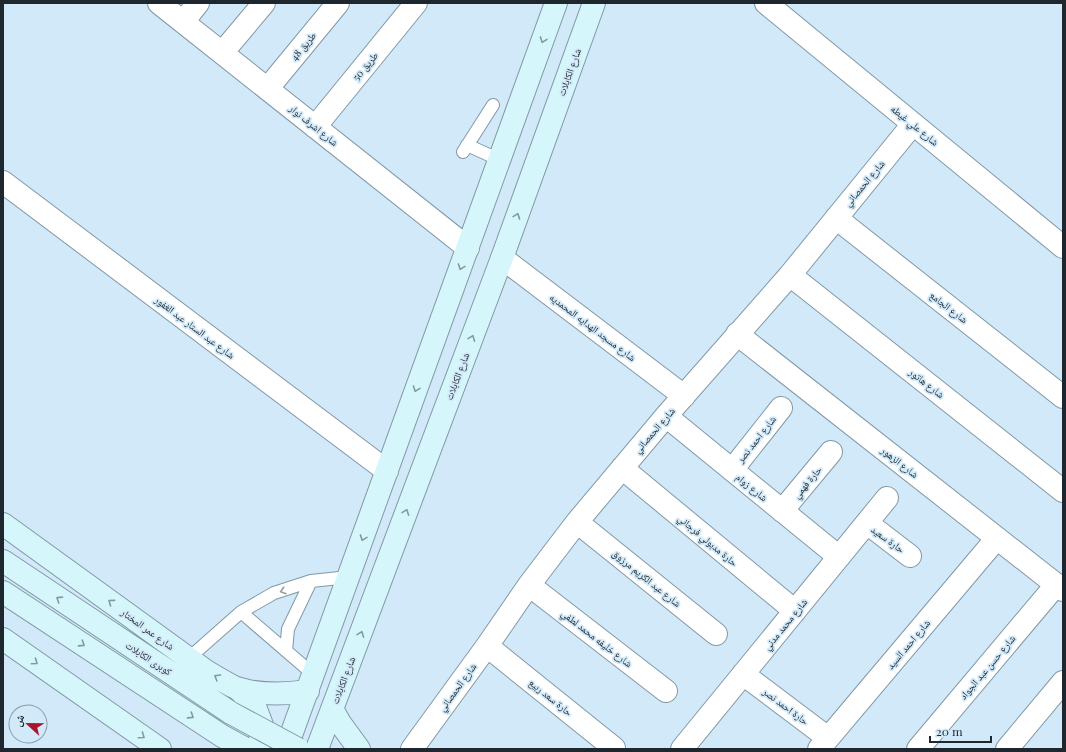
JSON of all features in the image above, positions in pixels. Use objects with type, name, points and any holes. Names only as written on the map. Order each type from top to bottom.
[{"type":"main road","points":[[286,749],[556,3]]},
{"type":"main road","name":"شارع الكابلات","points":[[317,749],[502,258],[594,3]]},
{"type":"main road","name":"شارع عمر المختار","points":[[3,524],[206,671],[237,688],[272,694],[290,694],[311,683]]},
{"type":"main road","name":"كوبرى الكابلات","points":[[3,561],[231,713],[298,749]]},
{"type":"main road","points":[[3,592],[222,736],[246,749]]},
{"type":"main road","points":[[3,639],[160,749]]},
{"type":"main road","points":[[237,688],[254,704],[262,725],[259,749]]},
{"type":"main road","points":[[332,709],[348,736],[359,749]]},
{"type":"street","name":"شارع اشرف نوار","points":[[159,3],[468,248]]},
{"type":"street","points":[[183,22],[198,3]]},
{"type":"street","points":[[222,53],[264,3]]},
{"type":"street","name":"طريق 48","points":[[268,88],[338,3]]},
{"type":"street","name":"شارع علي غيطه","points":[[766,3],[1063,247]]},
{"type":"street","name":"طريق 50","points":[[315,127],[414,4]]},
{"type":"street","name":"شارع الحمصاني","points":[[412,749],[487,646],[528,585],[577,522],[666,416],[790,275],[913,124]]},
{"type":"street","name":"شارع عبد الستار عبد الغفور","points":[[3,182],[387,471]]},
{"type":"street","name":"شارع الجامع","points":[[836,218],[1063,396]]},
{"type":"street","name":"شارع مسجد الهدايه المحمديه","points":[[502,258],[684,396]]},
{"type":"street","name":"شارع هاتور","points":[[790,275],[1063,491]]},
{"type":"street","name":"شارع الزهور","points":[[737,334],[1060,588]]},
{"type":"street","name":"شارع احمد نصر","points":[[732,470],[781,408]]},
{"type":"street","name":"شارع زوام","points":[[666,416],[839,557]]},
{"type":"street","name":"حارة فهمي","points":[[782,511],[831,452]]},
{"type":"street","name":"حارة مدبولي فرجاني","points":[[622,468],[795,611]]},
{"type":"street","name":"شارع محمد مدني","points":[[682,749],[887,498]]},
{"type":"street","name":"شارع عبد الكريم مرزوق","points":[[577,522],[716,634]]},
{"type":"street","name":"حارة سعيد","points":[[867,523],[910,556]]},
{"type":"street","name":"شارع احمد السيد","points":[[824,744],[997,538]]},
{"type":"street","name":"شارع خليفه محمد لطفي","points":[[528,585],[666,691]]},
{"type":"street","name":"شارع حسن عبد الجواد","points":[[918,749],[1060,588]]},
{"type":"street","name":"حارة سعد ربيع","points":[[487,646],[614,748]]},
{"type":"street","name":"حارة احمد نصر","points":[[743,674],[824,744]]},
{"type":"street","points":[[1007,749],[1063,682]]},
{"type":"lane","points":[[493,105],[465,148],[500,160]]},
{"type":"lane","points":[[189,658],[241,612],[274,594],[311,582],[349,577]]},
{"type":"lane","points":[[286,651],[288,629],[311,582]]},
{"type":"lane","points":[[241,612],[286,651],[311,683]]}]
